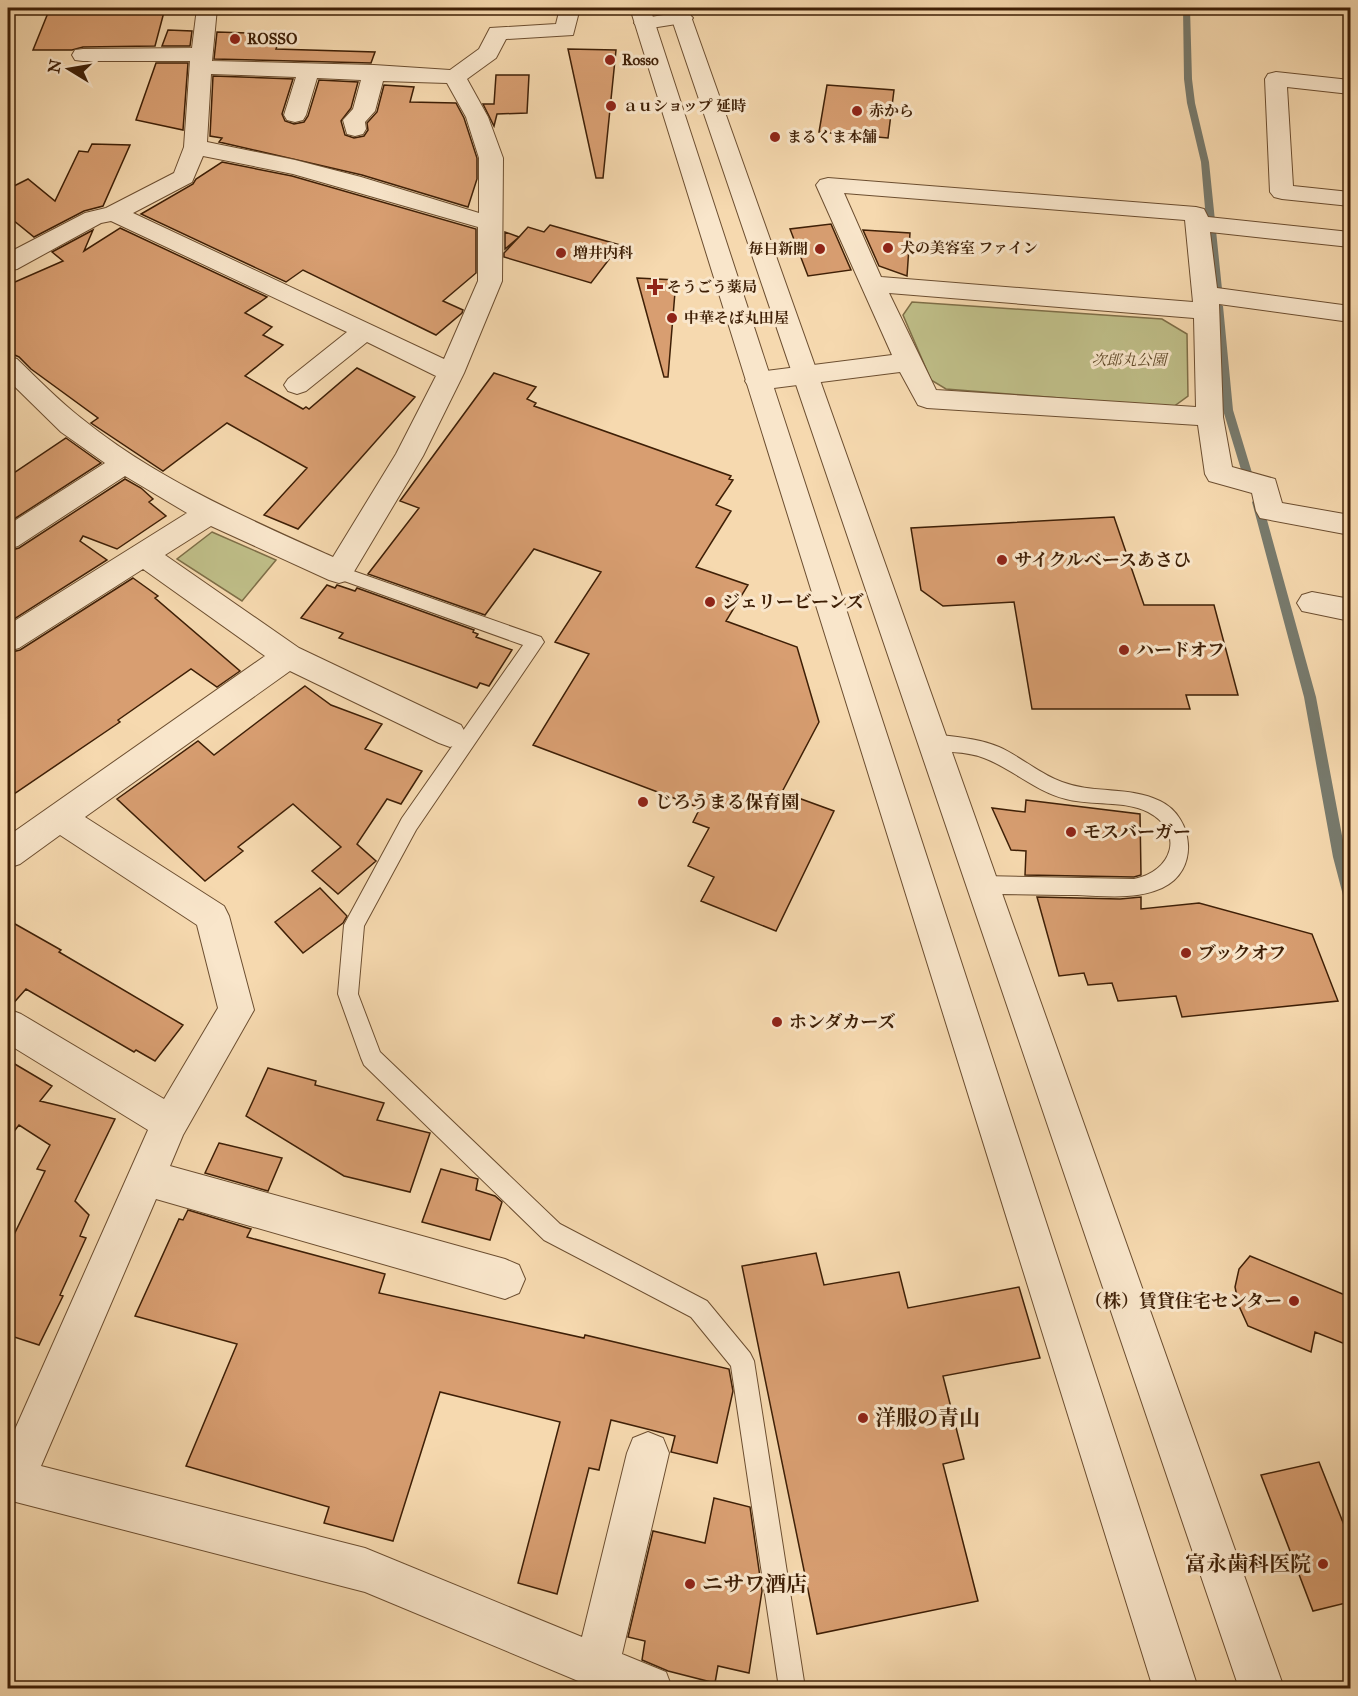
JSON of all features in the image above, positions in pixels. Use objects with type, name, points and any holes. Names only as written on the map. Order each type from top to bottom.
[{"type":"street","points":[[8,260],[93,218],[114,213],[184,177],[195,147],[207,8]]},
{"type":"street","points":[[83,55],[455,77],[488,53],[498,33],[565,30],[570,8]]},
{"type":"street","points":[[1176,1689],[643,15],[680,13],[1262,1689]]},
{"type":"street","points":[[295,115],[309,70]]},
{"type":"street","points":[[355,129],[354,120],[364,111],[374,72]]},
{"type":"street","points":[[8,365],[71,425],[125,463],[209,513],[339,572],[409,456],[451,373],[490,281],[491,158],[477,117],[455,77]]},
{"type":"street","points":[[1350,87],[1276,79],[1282,192],[1350,200]]},
{"type":"street","points":[[195,147],[295,167],[353,182],[476,220]]},
{"type":"street","points":[[1210,417],[927,399],[907,362],[828,185],[1196,213],[1207,224],[1350,239]]},
{"type":"street","points":[[114,213],[365,330],[451,373]]},
{"type":"street","points":[[1207,224],[1213,299],[1210,417],[1218,474],[1265,486],[1270,511],[1350,525]]},
{"type":"street","points":[[873,284],[1213,299],[1350,314]]},
{"type":"street","points":[[297,384],[365,330]]},
{"type":"street","points":[[758,381],[907,362]]},
{"type":"street","points":[[8,539],[125,463]]},
{"type":"street","points":[[8,640],[209,513]]},
{"type":"street","points":[[144,555],[288,656],[450,734]]},
{"type":"street","points":[[1312,603],[1350,610]]},
{"type":"street","points":[[8,854],[288,656]]},
{"type":"street","points":[[59,818],[212,916],[236,1010],[170,1123],[10,1480],[365,1570],[650,1689]]},
{"type":"street","points":[[8,1025],[170,1123]]},
{"type":"street","points":[[146,1178],[505,1279]]},
{"type":"street","points":[[597,1667],[648,1453]]},
{"type":"lane","points":[[339,572],[535,642],[409,824],[354,925],[348,994],[372,1058],[552,1232],[699,1309],[742,1361],[792,1689]]},
{"type":"lane","points":[[932,742],[982,749],[1064,791],[1129,798],[1154,805],[1173,821],[1180,837],[1178,857],[1168,876],[1156,884],[1134,888],[982,885]]},
{"type":"green space","name":"次郎丸公園","points":[[912,302],[1162,319],[1187,334],[1188,396],[1173,407],[946,389],[931,380],[903,315]]},
{"type":"green space","points":[[212,532],[276,560],[242,601],[177,559]]},
{"type":"building","points":[[50,8],[130,8],[128,13],[164,12],[155,46],[33,50]]},
{"type":"building","points":[[168,30],[192,31],[190,46],[162,46]]},
{"type":"building","points":[[217,32],[282,34],[276,49],[375,52],[371,63],[214,59]]},
{"type":"building","points":[[568,49],[616,50],[603,178],[596,178]]},
{"type":"building","points":[[156,63],[188,63],[183,130],[136,120]]},
{"type":"building","points":[[496,75],[529,75],[527,113],[497,114],[494,126],[483,104],[494,104]]},
{"type":"building","points":[[213,76],[293,79],[282,114],[285,121],[294,124],[304,122],[308,116],[319,80],[358,82],[351,108],[341,121],[345,135],[354,138],[364,136],[368,130],[367,123],[377,112],[384,85],[414,87],[410,102],[456,103],[464,118],[477,158],[477,179],[468,207],[362,175],[219,142],[222,138],[210,136]]},
{"type":"building","name":"赤から","points":[[827,85],[894,90],[888,138],[819,132]]},
{"type":"building","points":[[92,144],[130,145],[103,206],[84,211],[34,237],[8,216],[8,189],[28,179],[55,201],[79,151],[88,152]]},
{"type":"building","points":[[222,162],[292,176],[476,229],[476,273],[443,301],[463,310],[462,313],[436,335],[303,270],[286,282],[141,214],[193,184],[196,179]]},
{"type":"building","points":[[831,224],[851,270],[808,276],[790,229]]},
{"type":"building","name":"増井内科","points":[[550,225],[620,245],[591,283],[504,257],[504,253],[528,227],[544,232]]},
{"type":"building","points":[[120,228],[267,297],[245,313],[272,327],[263,335],[283,345],[245,376],[303,409],[306,407],[309,409],[357,368],[415,397],[298,529],[264,515],[307,468],[227,423],[163,471],[91,423],[98,418],[31,369],[19,357],[8,352],[8,285],[63,261],[52,252],[93,230],[84,251]]},
{"type":"building","name":"犬の美容室 ファイン","points":[[863,230],[910,233],[907,276],[879,266]]},
{"type":"building","points":[[505,232],[519,237],[505,249]]},
{"type":"building","points":[[637,278],[676,280],[668,377],[664,377]]},
{"type":"building","points":[[494,373],[536,387],[527,399],[536,403],[534,406],[731,476],[729,479],[733,480],[716,505],[731,511],[696,567],[748,585],[726,621],[797,647],[819,722],[782,792],[834,811],[776,931],[701,901],[714,877],[688,866],[709,828],[693,822],[700,808],[533,745],[589,654],[555,642],[601,572],[534,549],[485,615],[368,574],[419,508],[400,501]]},
{"type":"building","points":[[66,438],[101,463],[8,523],[8,477]]},
{"type":"building","points":[[125,479],[141,488],[153,499],[149,502],[166,516],[117,549],[83,536],[80,541],[107,560],[8,623],[8,551],[19,548]]},
{"type":"building","points":[[1114,517],[1144,605],[1214,605],[1238,695],[1186,695],[1190,709],[1032,709],[1014,602],[943,606],[921,590],[911,528]]},
{"type":"building","points":[[133,578],[158,596],[155,598],[240,671],[217,687],[191,669],[118,720],[120,722],[8,798],[8,653],[20,650]]},
{"type":"building","points":[[327,585],[335,588],[337,585],[355,591],[357,588],[474,630],[473,632],[478,634],[476,637],[512,650],[489,686],[480,683],[477,688],[339,638],[343,633],[301,618]]},
{"type":"building","points":[[305,686],[331,705],[382,724],[365,749],[422,771],[401,804],[387,799],[357,844],[376,861],[338,894],[312,871],[341,847],[293,804],[238,847],[243,851],[205,881],[117,799],[198,741],[214,755]]},
{"type":"building","name":"モスバーガー","points":[[1026,800],[1140,814],[1141,875],[1134,877],[1025,875],[1026,851],[1011,850],[992,808],[1025,812]]},
{"type":"building","points":[[320,888],[347,916],[343,923],[303,953],[275,922]]},
{"type":"building","name":"ブックオフ","points":[[1037,897],[1120,899],[1141,897],[1141,909],[1199,903],[1312,934],[1338,1001],[1182,1017],[1176,996],[1118,1001],[1112,983],[1088,985],[1084,973],[1059,976]]},
{"type":"building","points":[[8,920],[183,1025],[155,1061],[136,1050],[134,1052],[26,989],[8,1007]]},
{"type":"building","points":[[8,1060],[52,1086],[40,1101],[115,1119],[75,1201],[89,1215],[80,1236],[86,1238],[60,1295],[63,1296],[39,1345],[8,1335],[8,1247],[45,1171],[37,1169],[50,1145],[19,1125],[8,1139]]},
{"type":"building","points":[[268,1068],[316,1081],[315,1085],[384,1103],[377,1120],[430,1133],[410,1192],[344,1176],[246,1116]]},
{"type":"building","points":[[219,1143],[282,1158],[268,1191],[205,1173]]},
{"type":"building","points":[[441,1169],[478,1179],[476,1190],[495,1196],[502,1202],[490,1240],[422,1222]]},
{"type":"building","points":[[188,1210],[251,1229],[247,1237],[385,1274],[379,1293],[584,1338],[585,1335],[729,1369],[733,1391],[717,1463],[671,1452],[675,1436],[611,1420],[599,1470],[589,1468],[557,1594],[518,1583],[560,1422],[440,1392],[393,1541],[324,1523],[329,1507],[186,1466],[237,1344],[135,1316],[179,1219],[183,1220]]},
{"type":"building","name":"洋服の青山","points":[[816,1253],[824,1285],[899,1272],[908,1308],[1019,1287],[1040,1358],[943,1376],[964,1459],[943,1464],[978,1601],[817,1634],[742,1266]]},
{"type":"building","name":"（株）賃貸住宅センター","points":[[1250,1256],[1350,1297],[1350,1346],[1315,1332],[1311,1352],[1248,1326],[1239,1306],[1235,1287],[1239,1269]]},
{"type":"building","name":"富永歯科医院","points":[[1319,1462],[1350,1540],[1350,1602],[1313,1611],[1261,1475]]},
{"type":"building","name":"ニサワ酒店","points":[[714,1498],[750,1507],[762,1591],[749,1673],[718,1666],[715,1683],[668,1671],[642,1660],[645,1641],[628,1637],[653,1531],[705,1543]]},
{"type":"waterway","points":[[1186,8],[1188,79],[1191,103],[1205,162],[1217,289]]},
{"type":"waterway","points":[[1218,306],[1228,410],[1251,486]]},
{"type":"waterway","points":[[1257,502],[1310,697],[1339,857],[1350,899]]},
{"type":"place","name":"ROSSO","points":[[235,39]]},
{"type":"place","name":"Rosso","points":[[610,60]]},
{"type":"place","name":"ａｕショップ 延時","points":[[611,106]]},
{"type":"place","name":"赤から","points":[[857,111]]},
{"type":"place","name":"まるくま本舗","points":[[775,137]]},
{"type":"place","name":"犬の美容室 ファイン","points":[[888,248]]},
{"type":"place","name":"毎日新聞","points":[[820,249]]},
{"type":"place","name":"増井内科","points":[[561,253]]},
{"type":"place","name":"そうごう薬局","points":[[655,287]]},
{"type":"place","name":"中華そば丸田屋","points":[[672,318]]},
{"type":"place","name":"サイクルベースあさひ","points":[[1002,560]]},
{"type":"place","name":"ジェリービーンズ","points":[[710,602]]},
{"type":"place","name":"ハードオフ","points":[[1124,650]]},
{"type":"place","name":"じろうまる保育園","points":[[643,802]]},
{"type":"place","name":"モスバーガー","points":[[1071,832]]},
{"type":"place","name":"ブックオフ","points":[[1186,953]]},
{"type":"place","name":"ホンダカーズ","points":[[777,1022]]},
{"type":"place","name":"（株）賃貸住宅センター","points":[[1294,1301]]},
{"type":"place","name":"洋服の青山","points":[[863,1418]]},
{"type":"place","name":"富永歯科医院","points":[[1323,1564]]},
{"type":"place","name":"ニサワ酒店","points":[[690,1584]]}]
